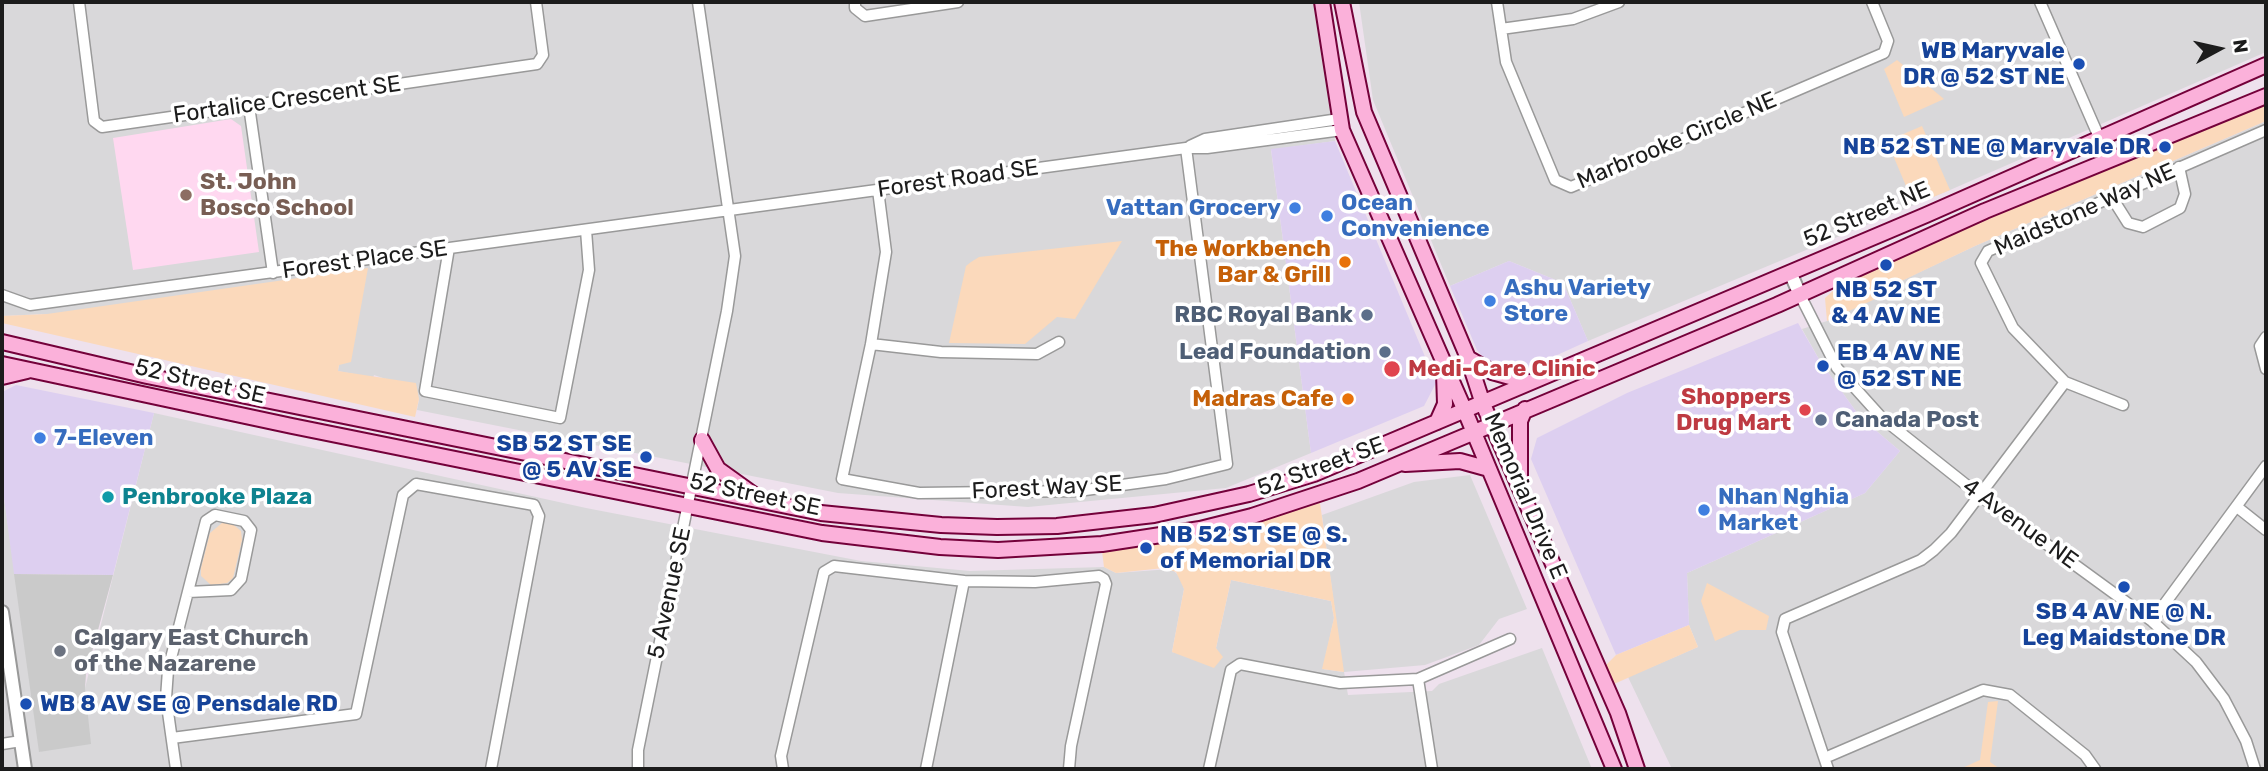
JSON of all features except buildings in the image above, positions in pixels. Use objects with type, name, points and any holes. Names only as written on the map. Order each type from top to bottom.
[{"type":"main road","name":"Memorial Drive E","points":[[1322,2],[1340,124],[1465,411],[1614,769]]},
{"type":"main road","name":"Memorial Drive E","points":[[1342,2],[1364,112],[1468,358],[1483,404],[1618,713],[1637,769]]},
{"type":"main road","name":"52 Street NE","points":[[1483,404],[1528,382],[1926,215],[2266,65]]},
{"type":"main road","name":"52 Street NE","points":[[1492,423],[1800,295],[1985,211],[2266,96]]},
{"type":"main road","name":"52 Street SE","points":[[2,334],[9,343],[147,376],[765,502],[821,513],[941,525],[1009,527],[1101,522],[1154,515],[1249,494],[1314,474],[1483,404]]},
{"type":"main road","points":[[1468,358],[1492,372],[1528,382]]},
{"type":"main road","name":"52 Street SE","points":[[2,364],[292,426],[822,533],[886,542],[998,550],[1060,548],[1160,536],[1252,516],[1396,465],[1492,423]]},
{"type":"main road","points":[[1437,422],[1446,398],[1444,365]]},
{"type":"main road","points":[[2,377],[35,369]]},
{"type":"main road","points":[[1520,487],[1520,421],[1525,409]]},
{"type":"main road","points":[[702,440],[718,470],[765,502]]},
{"type":"main road","points":[[1396,465],[1460,461],[1489,469]]},
{"type":"street","name":"Fortalice Crescent SE","points":[[79,2],[94,121],[102,127],[537,64],[543,55],[536,2]]},
{"type":"street","name":"5 Avenue SE","points":[[638,769],[638,750],[702,440],[732,286],[735,256],[698,2]]},
{"type":"street","points":[[855,2],[855,8],[865,16],[958,2]]},
{"type":"street","name":"Marbrooke Circle NE","points":[[1497,2],[1506,62],[1555,180],[1571,187],[1884,53],[1888,41],[1872,2]]},
{"type":"street","points":[[1502,29],[1573,19],[1619,2]]},
{"type":"street","points":[[2040,2],[2109,160]]},
{"type":"street","points":[[249,106],[273,273]]},
{"type":"street","name":"Forest Road SE","points":[[729,209],[1186,148],[1205,139],[1340,124]]},
{"type":"street","name":"Maidstone Way NE","points":[[2065,382],[2013,328],[1981,263],[1988,251],[2266,130]]},
{"type":"street","name":"Forest Way SE","points":[[878,190],[886,252],[871,344],[842,479],[919,493],[1078,491],[1166,479],[1227,464],[1186,148]]},
{"type":"street","points":[[2111,196],[2128,223],[2143,227],[2180,208],[2185,194],[2179,167]]},
{"type":"street","name":"Forest Place SE","points":[[2,295],[30,304],[729,209]]},
{"type":"street","points":[[449,248],[425,391],[560,418],[589,270],[586,230]]},
{"type":"street","name":"4 Avenue NE","points":[[1790,272],[1829,356],[1870,406],[1979,495],[2152,621],[2196,662],[2224,699],[2246,741],[2255,769]]},
{"type":"street","points":[[2266,337],[2260,346],[2266,369]]},
{"type":"street","points":[[871,344],[941,352],[1037,355],[1059,342]]},
{"type":"street","points":[[1828,769],[1827,757],[1782,632],[1785,619],[1922,560],[1951,533],[2065,382],[2123,405]]},
{"type":"street","points":[[2152,621],[2266,466]]},
{"type":"street","points":[[172,738],[356,715],[403,495],[416,484],[534,505],[539,516],[491,769]]},
{"type":"street","points":[[2237,507],[2266,530]]},
{"type":"street","points":[[176,769],[166,698],[168,670],[206,521],[215,515],[244,521],[251,530],[241,579],[231,590],[188,592]]},
{"type":"street","points":[[783,769],[781,756],[824,572],[834,566],[964,581],[1035,582],[1098,576],[1104,579],[1106,584],[1071,746],[1069,769]]},
{"type":"street","points":[[926,769],[964,581]]},
{"type":"street","points":[[2,612],[25,769]]},
{"type":"street","points":[[1209,769],[1231,670],[1240,664],[1340,683],[1418,679],[1510,639]]},
{"type":"street","points":[[1418,679],[1432,769]]},
{"type":"street","points":[[1827,757],[1983,690],[2011,695],[2085,755],[2095,769]]},
{"type":"street","points":[[2,744],[21,741]]},
{"type":"shaded area","points":[[2,2],[1314,2],[1335,141],[1271,150],[1311,453],[1226,488],[1028,507],[838,493],[417,410],[419,399],[415,389],[374,375],[373,378],[338,371],[339,365],[47,314],[2,316]]},
{"type":"shaded area","points":[[1359,2],[2266,2],[2266,52],[1950,190],[1588,341],[1563,283],[1509,261],[1450,286],[1373,100]]},
{"type":"shaded area","points":[[1897,60],[1944,99],[1904,117],[1884,69]]},
{"type":"shaded area","points":[[2266,100],[2266,121],[1975,246],[1889,287],[1884,295],[1827,321],[1825,298],[1844,281]]},
{"type":"shaded area","name":"St. John Bosco School","points":[[231,119],[241,126],[259,252],[133,270],[113,138]]},
{"type":"shaded area","points":[[2266,121],[2266,769],[1672,769],[1628,677],[1698,647],[1689,625],[1687,573],[1865,493],[1900,451],[1860,417],[1820,361],[1802,329],[1827,321],[1888,287],[1975,246]]},
{"type":"shaded area","points":[[1922,126],[1950,190],[1914,205],[1887,141]]},
{"type":"shaded area","points":[[1335,141],[1436,383],[1424,406],[1311,453],[1271,149]]},
{"type":"shaded area","points":[[1122,241],[1075,319],[1057,317],[1025,344],[949,343],[966,266],[979,257]]},
{"type":"shaded area","points":[[1509,261],[1563,283],[1588,341],[1524,370],[1505,369],[1483,357],[1477,350],[1450,286]]},
{"type":"shaded area","points":[[368,268],[351,362],[339,365],[338,371],[416,383],[419,399],[415,417],[2,323],[2,316],[47,314]]},
{"type":"shaded area","points":[[1798,323],[1820,361],[1860,417],[1900,451],[1865,493],[1687,573],[1689,625],[1616,655],[1531,459],[1537,438],[1627,393]]},
{"type":"shaded area","points":[[16,385],[154,413],[113,575],[14,574],[2,483],[2,392]]},
{"type":"shaded area","points":[[154,413],[586,508],[861,561],[970,571],[1104,567],[1116,573],[1171,569],[1181,577],[1184,589],[1172,652],[1217,661],[1220,658],[1216,648],[1231,580],[1331,601],[1334,618],[1323,669],[1343,672],[1322,515],[1414,482],[1470,475],[1527,609],[1499,619],[1479,645],[1425,665],[1344,672],[1348,695],[1432,691],[1439,684],[1542,648],[1592,769],[2,769],[2,483],[40,752],[85,688]]},
{"type":"shaded area","points":[[1320,503],[1344,672],[1322,669],[1334,618],[1331,601],[1231,580],[1216,648],[1223,657],[1214,668],[1172,652],[1184,589],[1176,572],[1164,568],[1116,573],[1104,567],[1102,551],[1216,532]]},
{"type":"shaded area","points":[[230,522],[241,531],[242,540],[233,578],[227,583],[211,585],[201,576],[210,533],[222,523]]},
{"type":"shaded area","points":[[14,574],[113,575],[86,674],[91,744],[39,752]]},
{"type":"shaded area","points":[[1707,583],[1769,616],[1766,630],[1740,630],[1715,641],[1701,601]]},
{"type":"shaded area","points":[[1689,625],[1698,647],[1614,684],[1605,666],[1616,655]]},
{"type":"shaded area","points":[[1998,701],[1990,762],[2000,769],[1960,769],[1980,760],[1988,702]]},
{"type":"place","name":"WB Maryvale DR @ 52 ST NE","points":[[2079,64]]},
{"type":"place","name":"NB 52 ST NE @ Maryvale DR","points":[[2165,147]]},
{"type":"place","name":"St. John Bosco School","points":[[186,195]]},
{"type":"place","name":"Vattan Grocery","points":[[1295,208]]},
{"type":"place","name":"Ocean Convenience","points":[[1327,216]]},
{"type":"place","name":"The Workbench Bar & Grill","points":[[1345,262]]},
{"type":"place","name":"NB 52 ST & 4 AV NE","points":[[1886,265]]},
{"type":"place","name":"Ashu Variety Store","points":[[1490,301]]},
{"type":"place","name":"RBC Royal Bank","points":[[1367,315]]},
{"type":"place","name":"Lead Foundation","points":[[1385,352]]},
{"type":"place","name":"EB 4 AV NE @ 52 ST NE","points":[[1823,366]]},
{"type":"place","name":"Medi-Care Clinic","points":[[1392,369]]},
{"type":"place","name":"Madras Cafe","points":[[1348,399]]},
{"type":"place","name":"Shoppers Drug Mart","points":[[1805,410]]},
{"type":"place","name":"Canada Post","points":[[1821,420]]},
{"type":"place","name":"7-Eleven","points":[[40,438]]},
{"type":"place","name":"SB 52 ST SE @ 5 AV SE","points":[[646,457]]},
{"type":"place","name":"Penbrooke Plaza","points":[[108,497]]},
{"type":"place","name":"Nhan Nghia Market","points":[[1704,510]]},
{"type":"place","name":"NB 52 ST SE @ S. of Memorial DR","points":[[1146,548]]},
{"type":"place","name":"SB 4 AV NE @ N. Leg Maidstone DR","points":[[2124,587]]},
{"type":"place","name":"Calgary East Church of the Nazarene","points":[[60,651]]},
{"type":"place","name":"WB 8 AV SE @ Pensdale RD","points":[[26,704]]}]
